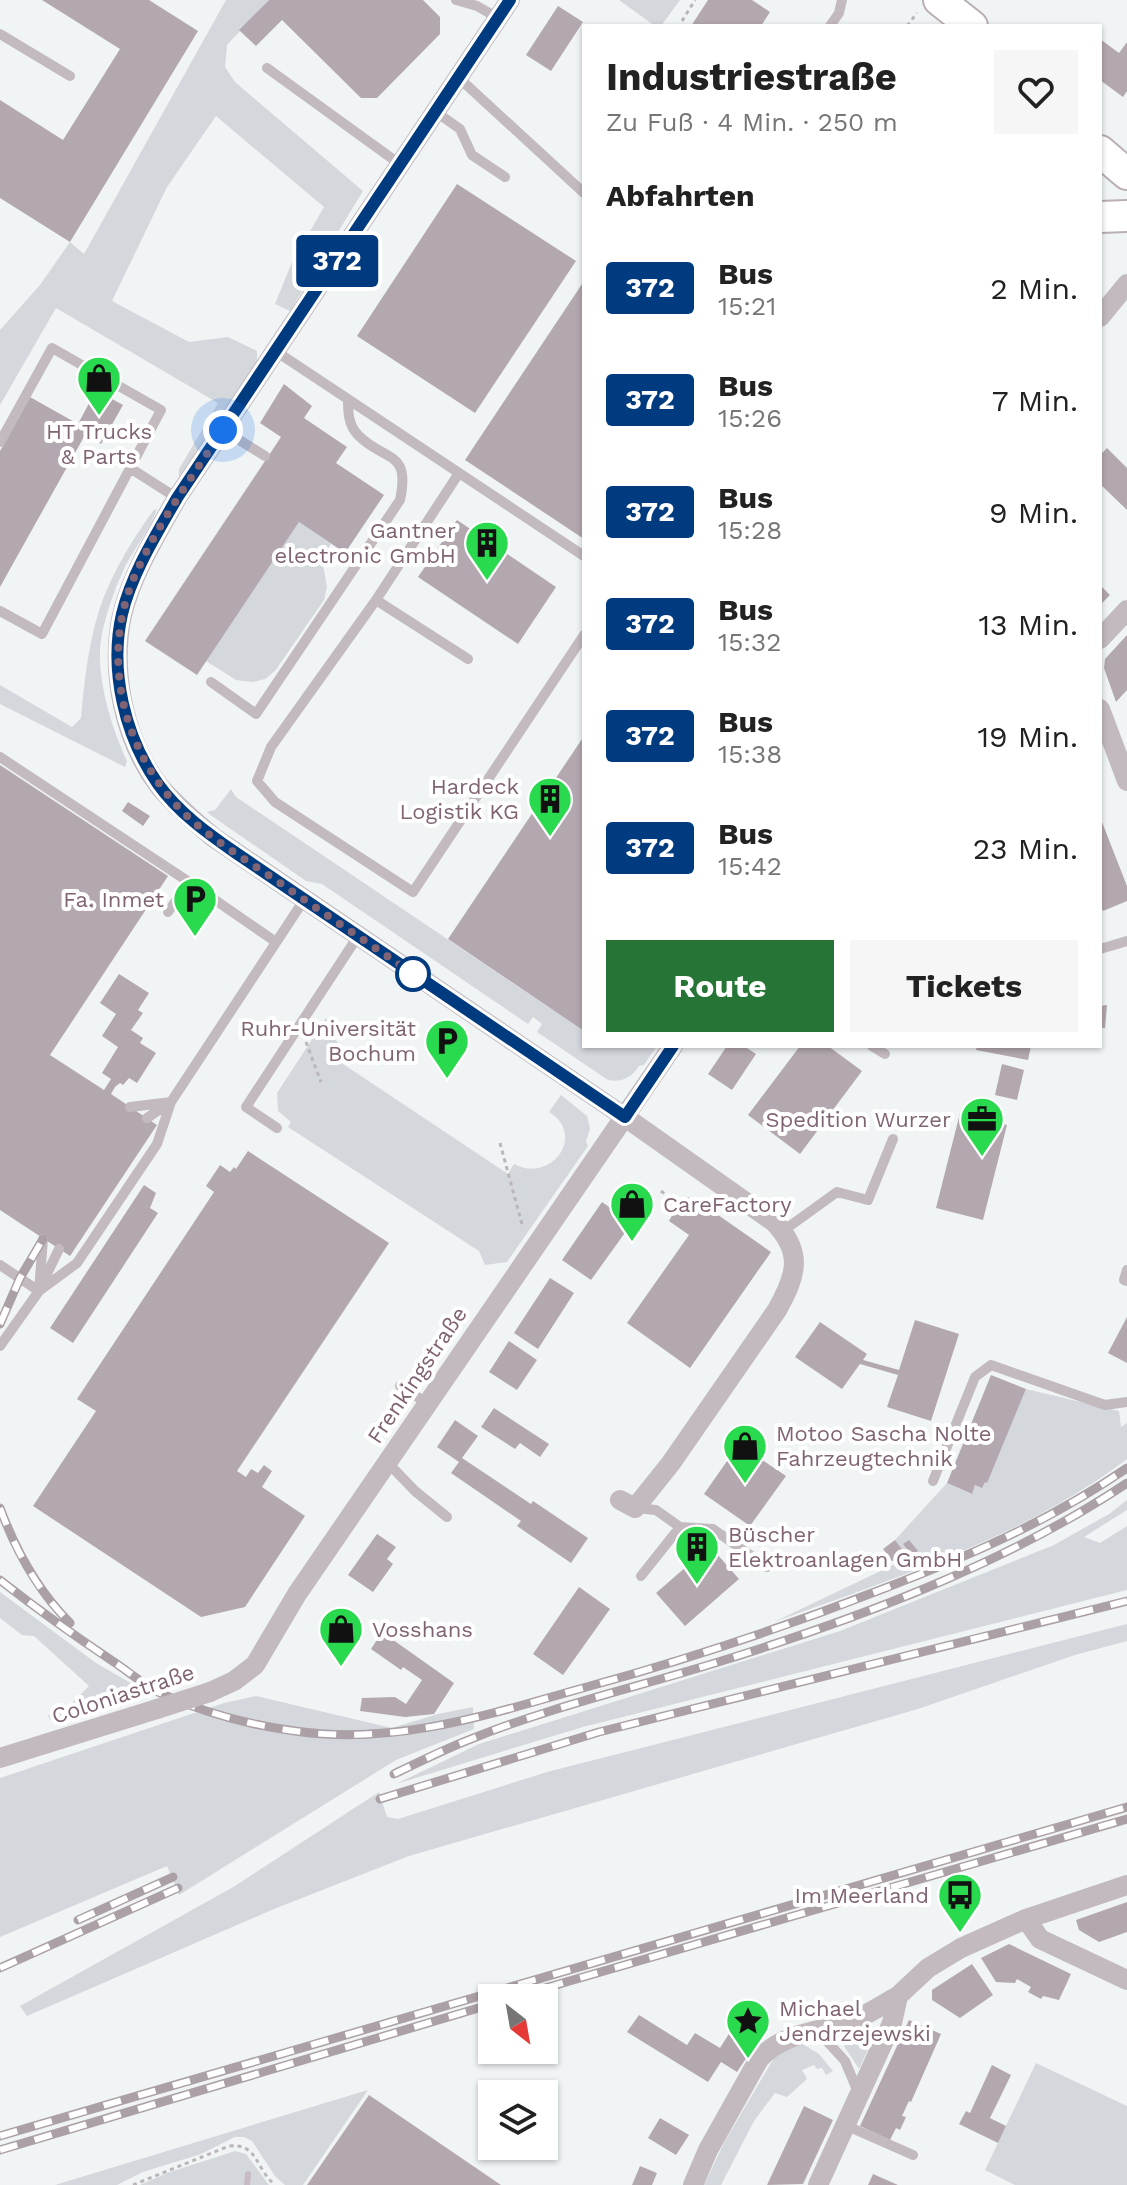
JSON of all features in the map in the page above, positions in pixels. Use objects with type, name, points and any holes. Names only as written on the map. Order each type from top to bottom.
[{"type":"street","points":[[510,0],[177,498],[133,581],[122,614],[117,650],[120,689],[139,753],[159,785],[186,815],[304,900],[625,1117],[783,1231],[791,1245],[795,1262],[790,1288],[679,1451],[628,1504]]},
{"type":"street","points":[[939,0],[969,24]]},
{"type":"street","points":[[1102,153],[1127,174]]},
{"type":"street","points":[[1102,217],[1127,216]]},
{"type":"street","points":[[1102,238],[1127,237]]},
{"type":"street","points":[[1102,315],[1127,284]]},
{"type":"street","points":[[1102,637],[1127,610]]},
{"type":"street","points":[[1102,714],[1127,781]]},
{"type":"street","name":"Frenkingstraße","points":[[255,1665],[297,1594],[672,1048]]},
{"type":"street","name":"Coloniastraße","points":[[0,1758],[210,1692],[234,1681],[255,1665]]},
{"type":"street","points":[[693,2185],[708,2150],[759,2059],[771,2046],[785,2038],[857,2019],[898,1996],[928,1968],[961,1948],[1026,1919],[1127,1885]]},
{"type":"street","points":[[1026,1919],[1040,1939],[1127,1980]]},
{"type":"street","points":[[818,2185],[892,2023],[898,1996]]},
{"type":"lane","points":[[456,0],[479,3],[498,18]]},
{"type":"lane","points":[[831,24],[839,13],[842,0]]},
{"type":"lane","points":[[0,34],[70,76]]},
{"type":"lane","points":[[267,68],[401,165]]},
{"type":"lane","points":[[459,78],[582,191]]},
{"type":"lane","points":[[436,112],[460,129],[472,155],[505,177]]},
{"type":"lane","points":[[0,442],[52,348],[161,410],[42,634],[0,611]]},
{"type":"lane","points":[[277,352],[582,555]]},
{"type":"lane","points":[[211,682],[256,714],[400,500],[404,478],[398,461],[357,434],[349,418],[348,399]]},
{"type":"lane","points":[[223,430],[265,456]]},
{"type":"lane","points":[[130,468],[177,498]]},
{"type":"lane","points":[[459,473],[376,600],[271,747],[257,781],[275,802],[413,892],[582,638]]},
{"type":"lane","points":[[376,600],[468,659]]},
{"type":"lane","points":[[0,757],[276,942]]},
{"type":"lane","points":[[168,912],[189,882]]},
{"type":"lane","points":[[39,1291],[77,1263],[157,1144],[171,1102],[304,900]]},
{"type":"lane","points":[[277,1128],[246,1107],[358,936]]},
{"type":"lane","points":[[1102,948],[1127,941]]},
{"type":"lane","points":[[875,1048],[885,1054]]},
{"type":"lane","points":[[130,1107],[171,1102]]},
{"type":"lane","points":[[147,1118],[171,1102]]},
{"type":"lane","points":[[783,1231],[837,1192],[868,1200],[893,1139]]},
{"type":"lane","points":[[39,1291],[43,1239]]},
{"type":"lane","points":[[0,1346],[39,1291],[59,1249]]},
{"type":"lane","points":[[0,1265],[39,1291]]},
{"type":"lane","points":[[1127,1270],[1124,1280],[1127,1281]]},
{"type":"lane","points":[[933,1481],[975,1377],[991,1365],[1092,1402],[1105,1405],[1127,1402]]},
{"type":"lane","points":[[400,1386],[427,1403]]},
{"type":"lane","points":[[387,1462],[415,1491],[447,1517]]},
{"type":"lane","points":[[628,1504],[656,1510],[680,1527],[713,1529],[767,1567]]},
{"type":"lane","points":[[641,1576],[680,1527]]},
{"type":"lane","points":[[819,2028],[845,2061],[859,2094]]},
{"type":"lane","points":[[845,2125],[913,2155]]},
{"type":"path","points":[[682,21],[695,0]]},
{"type":"path","points":[[321,1082],[305,1039],[345,1036]]},
{"type":"path","points":[[500,1143],[530,1253]]},
{"type":"path","points":[[661,1191],[678,1204]]},
{"type":"path","points":[[133,2185],[229,2146],[241,2145],[251,2151],[259,2168],[275,2185]]},
{"type":"shaded area","points":[[226,0],[269,0],[227,45],[225,67],[235,82],[363,191],[290,311],[275,304],[292,262],[324,207],[216,116],[167,187],[112,301],[189,342],[228,337],[257,351],[257,361],[179,478],[179,469],[218,403],[56,308],[0,405],[0,330],[40,285],[70,242],[84,254]]},
{"type":"shaded area","points":[[619,0],[680,0],[662,24],[652,24]]},
{"type":"shaded area","points":[[157,509],[120,578],[102,633],[100,666],[104,694],[127,761],[125,767],[0,704],[0,685],[72,727],[81,718],[89,652],[103,600],[130,546]]},
{"type":"shaded area","points":[[299,522],[331,544],[322,558],[327,587],[324,600],[275,671],[265,679],[253,682],[236,680],[206,661]]},
{"type":"shaded area","points":[[231,789],[236,797],[582,1030],[582,1048],[656,1048],[644,1065],[630,1076],[618,1081],[608,1080],[537,1032],[542,1024],[533,1017],[528,1024],[322,884],[306,881],[207,812],[215,810]]},
{"type":"shaded area","points":[[326,1018],[337,1042],[344,1048],[337,1060],[508,1174],[514,1164],[540,1168],[560,1154],[565,1133],[560,1122],[549,1112],[561,1095],[587,1116],[590,1129],[586,1141],[588,1146],[507,1262],[485,1265],[479,1251],[288,1127],[291,1122],[278,1111],[277,1093]]},
{"type":"shaded area","points":[[1026,1389],[1119,1411],[1121,1427],[1127,1423],[1127,1459],[1087,1487],[1002,1533],[912,1572],[774,1622],[895,1564],[906,1554],[895,1540],[947,1483],[971,1494],[975,1485],[982,1487]]},
{"type":"shaded area","points":[[1127,1500],[1127,1510],[1084,1537],[1100,1543],[1127,1526],[1127,1590],[583,1727],[396,1784],[479,1744],[840,1631],[1054,1545],[1109,1514]]},
{"type":"shaded area","points":[[0,1592],[96,1663],[148,1693],[50,1720],[48,1715],[67,1708],[89,1686],[34,1636],[22,1635],[0,1618]]},
{"type":"shaded area","points":[[1127,1624],[1127,1641],[1075,1655],[918,1709],[409,1856],[274,1909],[27,2016],[20,2006],[235,1886],[379,1792],[387,1817],[398,1819],[547,1772]]},
{"type":"shaded area","points":[[256,1696],[392,1728],[473,1707],[474,1729],[396,1760],[179,1895],[167,1866],[0,1937],[0,1778],[224,1703]]},
{"type":"shaded area","points":[[870,2025],[875,2027],[876,2032],[859,2069],[844,2046]]},
{"type":"shaded area","points":[[801,2043],[819,2054],[833,2071],[826,2075],[822,2068],[817,2069],[814,2065],[802,2070],[807,2079],[787,2097],[775,2093],[754,2121],[721,2185],[704,2185],[725,2141],[771,2063],[778,2053]]},
{"type":"shaded area","points":[[1036,2063],[1127,2106],[1127,2185],[1015,2185],[985,2170]]},
{"type":"shaded area","points":[[368,2090],[303,2185],[285,2185],[275,2176],[252,2141],[235,2137],[201,2154],[143,2172],[117,2185],[55,2185]]},
{"type":"shaded area","points":[[235,2151],[246,2154],[269,2185],[140,2185],[167,2173]]},
{"type":"building","points":[[42,0],[149,0],[198,31],[70,242],[0,198],[0,100],[63,140],[120,49]]},
{"type":"building","points":[[269,0],[423,0],[440,17],[440,34],[377,98],[361,98],[282,20],[256,46],[239,30]]},
{"type":"building","points":[[708,0],[752,0],[770,12],[762,24],[692,24]]},
{"type":"building","points":[[558,6],[583,22],[551,71],[526,55]]},
{"type":"building","points":[[1102,40],[1119,53],[1127,42],[1127,91],[1123,97],[1102,81]]},
{"type":"building","points":[[457,184],[576,261],[475,413],[357,336]]},
{"type":"building","points":[[582,284],[582,538],[465,460]]},
{"type":"building","points":[[284,384],[312,406],[304,418],[347,447],[336,463],[384,495],[345,553],[299,522],[197,675],[145,641],[281,437],[260,423]]},
{"type":"building","points":[[96,390],[123,405],[101,444],[85,435],[0,587],[0,451],[30,397],[78,424]]},
{"type":"building","points":[[1107,448],[1127,468],[1127,510],[1102,486],[1102,453]]},
{"type":"building","name":"Gantner electronic GmbH","points":[[457,520],[556,587],[518,644],[418,577]]},
{"type":"building","points":[[1102,587],[1110,595],[1102,603]]},
{"type":"building","points":[[1127,635],[1127,690],[1116,702],[1104,668],[1105,659]]},
{"type":"building","name":"Hardeck Logistik KG","points":[[582,739],[582,1030],[448,939]]},
{"type":"building","points":[[0,765],[168,876],[50,1055],[104,1090],[111,1079],[102,1073],[118,1047],[102,1036],[116,1014],[100,1003],[119,974],[149,993],[138,1010],[143,1013],[131,1030],[143,1038],[140,1043],[156,1053],[137,1083],[129,1078],[123,1085],[120,1083],[115,1087],[111,1094],[157,1125],[70,1256],[0,1210]]},
{"type":"building","points":[[128,802],[150,816],[143,826],[122,811]]},
{"type":"building","points":[[1102,822],[1127,886],[1127,901],[1103,911]]},
{"type":"building","points":[[1107,1005],[1105,1028],[1102,1028],[1102,1006]]},
{"type":"building","points":[[726,1048],[747,1048],[756,1054],[732,1090],[708,1074]]},
{"type":"building","points":[[798,1048],[831,1048],[862,1071],[800,1154],[748,1115]]},
{"type":"building","points":[[976,1048],[1031,1048],[1028,1060]]},
{"type":"building","points":[[1002,1064],[1024,1070],[1017,1100],[995,1095]]},
{"type":"building","points":[[960,1113],[1007,1125],[983,1220],[936,1208]]},
{"type":"building","points":[[248,1151],[389,1243],[237,1471],[246,1477],[251,1469],[258,1473],[264,1465],[272,1471],[262,1487],[305,1516],[245,1607],[201,1617],[33,1506],[96,1411],[77,1399],[214,1192],[206,1186],[220,1165],[230,1172],[234,1167],[236,1169]]},
{"type":"building","points":[[144,1185],[156,1193],[150,1208],[158,1213],[73,1343],[50,1328]]},
{"type":"building","points":[[688,1197],[771,1252],[690,1368],[627,1323],[689,1235],[669,1221],[680,1201],[683,1203]]},
{"type":"building","points":[[602,1202],[632,1223],[591,1280],[562,1260]]},
{"type":"building","points":[[550,1278],[574,1293],[538,1349],[514,1333]]},
{"type":"building","points":[[1127,1317],[1127,1363],[1108,1353]]},
{"type":"building","points":[[915,1320],[959,1334],[931,1421],[887,1407],[898,1375],[860,1364],[842,1389],[795,1357],[820,1322],[867,1354],[863,1360],[899,1370]]},
{"type":"building","points":[[509,1341],[537,1360],[517,1390],[489,1372]]},
{"type":"building","points":[[991,1375],[1026,1389],[987,1483],[982,1488],[975,1485],[972,1494],[947,1483]]},
{"type":"building","points":[[494,1408],[549,1444],[540,1457],[520,1443],[515,1449],[481,1427]]},
{"type":"building","points":[[455,1420],[478,1436],[462,1458],[588,1538],[571,1563],[517,1526],[521,1521],[451,1473],[459,1462],[437,1447]]},
{"type":"building","name":"Motoo Sascha Nolte Fahrzeugtechnik","points":[[739,1444],[786,1476],[750,1526],[704,1494]]},
{"type":"building","points":[[377,1534],[396,1547],[387,1559],[393,1564],[373,1592],[348,1575]]},
{"type":"building","points":[[895,1540],[906,1554],[892,1561],[883,1549]]},
{"type":"building","points":[[909,1540],[918,1551],[912,1555],[903,1544]]},
{"type":"building","name":"Büscher Elektroanlagen GmbH","points":[[710,1546],[739,1579],[685,1626],[656,1593]]},
{"type":"building","points":[[579,1587],[610,1609],[563,1675],[533,1654]]},
{"type":"building","points":[[382,1632],[454,1683],[434,1714],[405,1717],[360,1711],[362,1698],[395,1697],[406,1704],[422,1680],[371,1649]]},
{"type":"building","points":[[1127,1902],[1127,1932],[1099,1942],[1079,1930],[1076,1920]]},
{"type":"building","points":[[1009,1944],[1071,1974],[1059,2000],[1043,1996],[1041,1999],[1028,1992],[1031,1987],[1017,1979],[1015,1983],[996,1982],[981,1958]]},
{"type":"building","points":[[972,1964],[993,1995],[960,2018],[932,2000],[932,1990]]},
{"type":"building","points":[[639,2015],[687,2045],[695,2033],[720,2048],[732,2029],[755,2045],[737,2072],[721,2062],[708,2082],[627,2032]]},
{"type":"building","points":[[909,2020],[941,2034],[902,2116],[906,2117],[900,2130],[896,2128],[890,2140],[860,2126]]},
{"type":"building","points":[[992,2065],[1011,2075],[990,2118],[1006,2126],[998,2143],[959,2124],[966,2111],[970,2113]]},
{"type":"building","points":[[369,2095],[501,2185],[307,2185]]},
{"type":"building","points":[[804,2106],[833,2120],[803,2184],[767,2185]]},
{"type":"building","points":[[660,2118],[689,2135],[676,2155],[648,2138]]},
{"type":"building","points":[[640,2166],[657,2173],[652,2185],[632,2185]]},
{"type":"building","points":[[873,2174],[898,2185],[868,2185]]},
{"type":"waterway","points":[[247,2185],[248,2174]]},
{"type":"railway","points":[[0,1324],[20,1278],[43,1239]]},
{"type":"railway","points":[[0,1580],[160,1693],[209,1712],[261,1725],[295,1731],[370,1734],[481,1716],[627,1676],[808,1617],[976,1551],[1068,1505],[1127,1468]]},
{"type":"railway","points":[[394,1774],[461,1743],[531,1717],[715,1663],[875,1609],[1031,1539],[1127,1483]]},
{"type":"railway","points":[[0,1508],[29,1569],[47,1597],[70,1623]]},
{"type":"railway","points":[[380,1799],[599,1732],[1127,1601]]},
{"type":"railway","points":[[0,2136],[1127,1807]]},
{"type":"railway","points":[[558,1984],[1127,1819]]},
{"type":"railway","points":[[78,1920],[173,1877]]},
{"type":"railway","points":[[0,1968],[178,1888]]},
{"type":"railway","points":[[0,2150],[478,2008]]},
{"type":"bus line","name":"372","points":[[510,0],[155,535],[133,581],[122,614],[117,650],[120,689],[139,753],[159,785],[186,815],[236,853],[625,1117],[672,1048]]},
{"type":"place","name":"HT Trucks & Parts","points":[[99,417]]},
{"type":"place","name":"Gantner electronic GmbH","points":[[487,582]]},
{"type":"place","name":"Hardeck Logistik KG","points":[[550,838]]},
{"type":"place","name":"Fa. Inmet","points":[[195,938]]},
{"type":"place","name":"Ruhr-Universität Bochum","points":[[447,1080]]},
{"type":"place","name":"Spedition Wurzer","points":[[982,1158]]},
{"type":"place","name":"CareFactory","points":[[632,1243]]},
{"type":"place","name":"Motoo Sascha Nolte Fahrzeugtechnik","points":[[745,1485]]},
{"type":"place","name":"Büscher Elektroanlagen GmbH","points":[[697,1586]]},
{"type":"place","name":"Vosshans","points":[[341,1668]]},
{"type":"place","name":"Im Meerland","points":[[960,1934]]},
{"type":"place","name":"Michael Jendrzejewski","points":[[748,2060]]},
{"type":"route","points":[[223,430],[155,535],[133,581],[122,614],[117,650],[120,689],[139,753],[159,785],[199,826],[413,974]]}]
